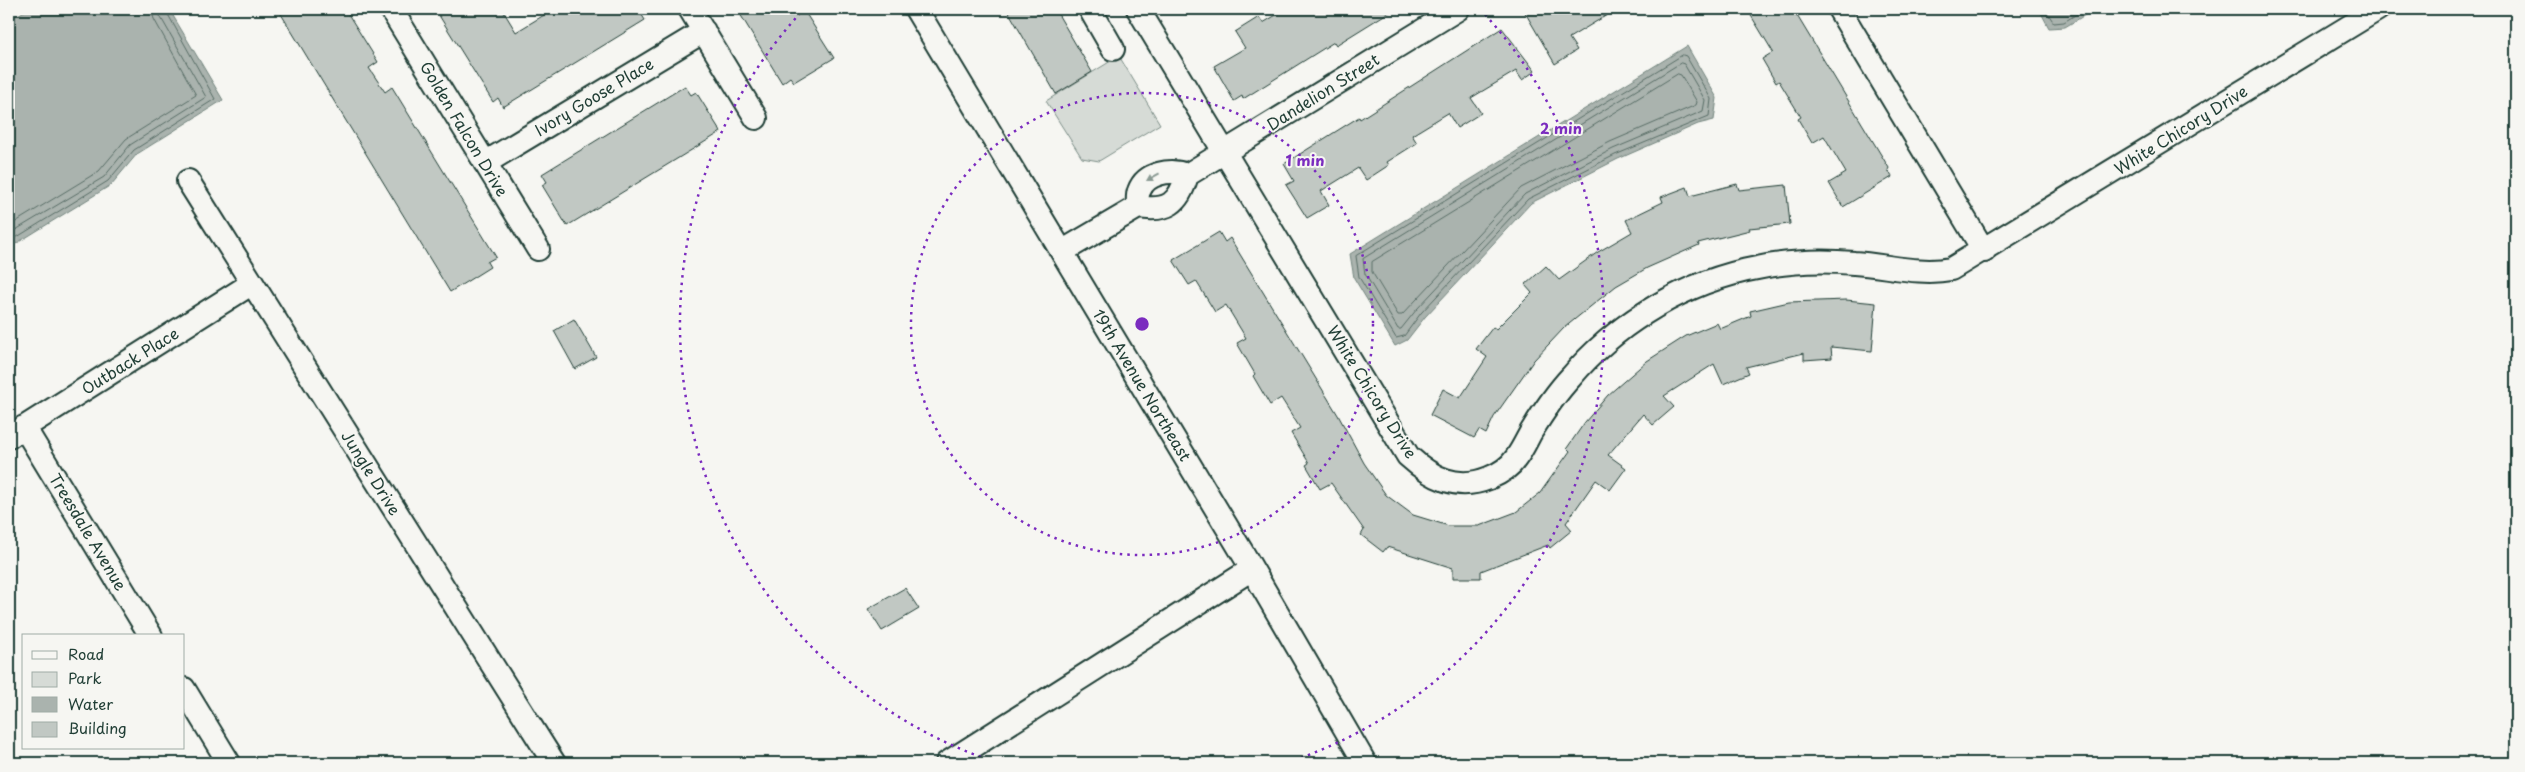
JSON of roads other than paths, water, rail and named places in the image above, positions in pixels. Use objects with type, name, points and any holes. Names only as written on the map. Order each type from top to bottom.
[{"type":"street","name":"Golden Falcon Drive","points":[[391,9],[538,249]]},
{"type":"street","points":[[690,9],[756,118]]},
{"type":"street","name":"19th Avenue Northeast","points":[[916,9],[1252,569],[1365,763]]},
{"type":"street","points":[[1090,9],[1113,49]]},
{"type":"street","name":"White Chicory Drive","points":[[1138,9],[1408,456],[1421,468],[1439,480],[1455,484],[1478,482],[1499,474],[1516,460],[1532,431],[1570,377],[1607,342],[1644,313],[1683,292],[1724,274],[1781,264],[1844,262],[1935,272],[1951,269],[1984,251],[2378,9]]},
{"type":"street","name":"Dandelion Street","points":[[1187,175],[1458,9]]},
{"type":"street","points":[[1839,9],[1984,251]]},
{"type":"street","name":"Ivory Goose Place","points":[[485,163],[704,31]]},
{"type":"street","points":[[1062,251],[1138,207],[1158,208],[1176,200],[1183,190],[1187,175],[1178,171],[1162,173],[1148,179],[1139,191],[1138,207]]},
{"type":"street","name":"Jungle Drive","points":[[188,181],[251,284],[554,763]]},
{"type":"street","name":"Outback Place","points":[[17,432],[251,284]]},
{"type":"street","name":"Treesdale Avenue","points":[[17,432],[150,634]]},
{"type":"street","points":[[946,763],[1252,569]]},
{"type":"street","points":[[185,692],[229,763]]},
{"type":"water","points":[[28,9],[169,9],[223,100],[137,154],[111,185],[9,248],[9,20]]},
{"type":"water","points":[[2039,9],[2095,9],[2065,27],[2049,28]]},
{"type":"water","points":[[1687,46],[1717,98],[1714,120],[1698,124],[1618,159],[1531,203],[1425,317],[1407,340],[1395,346],[1354,278],[1350,254]]}]
